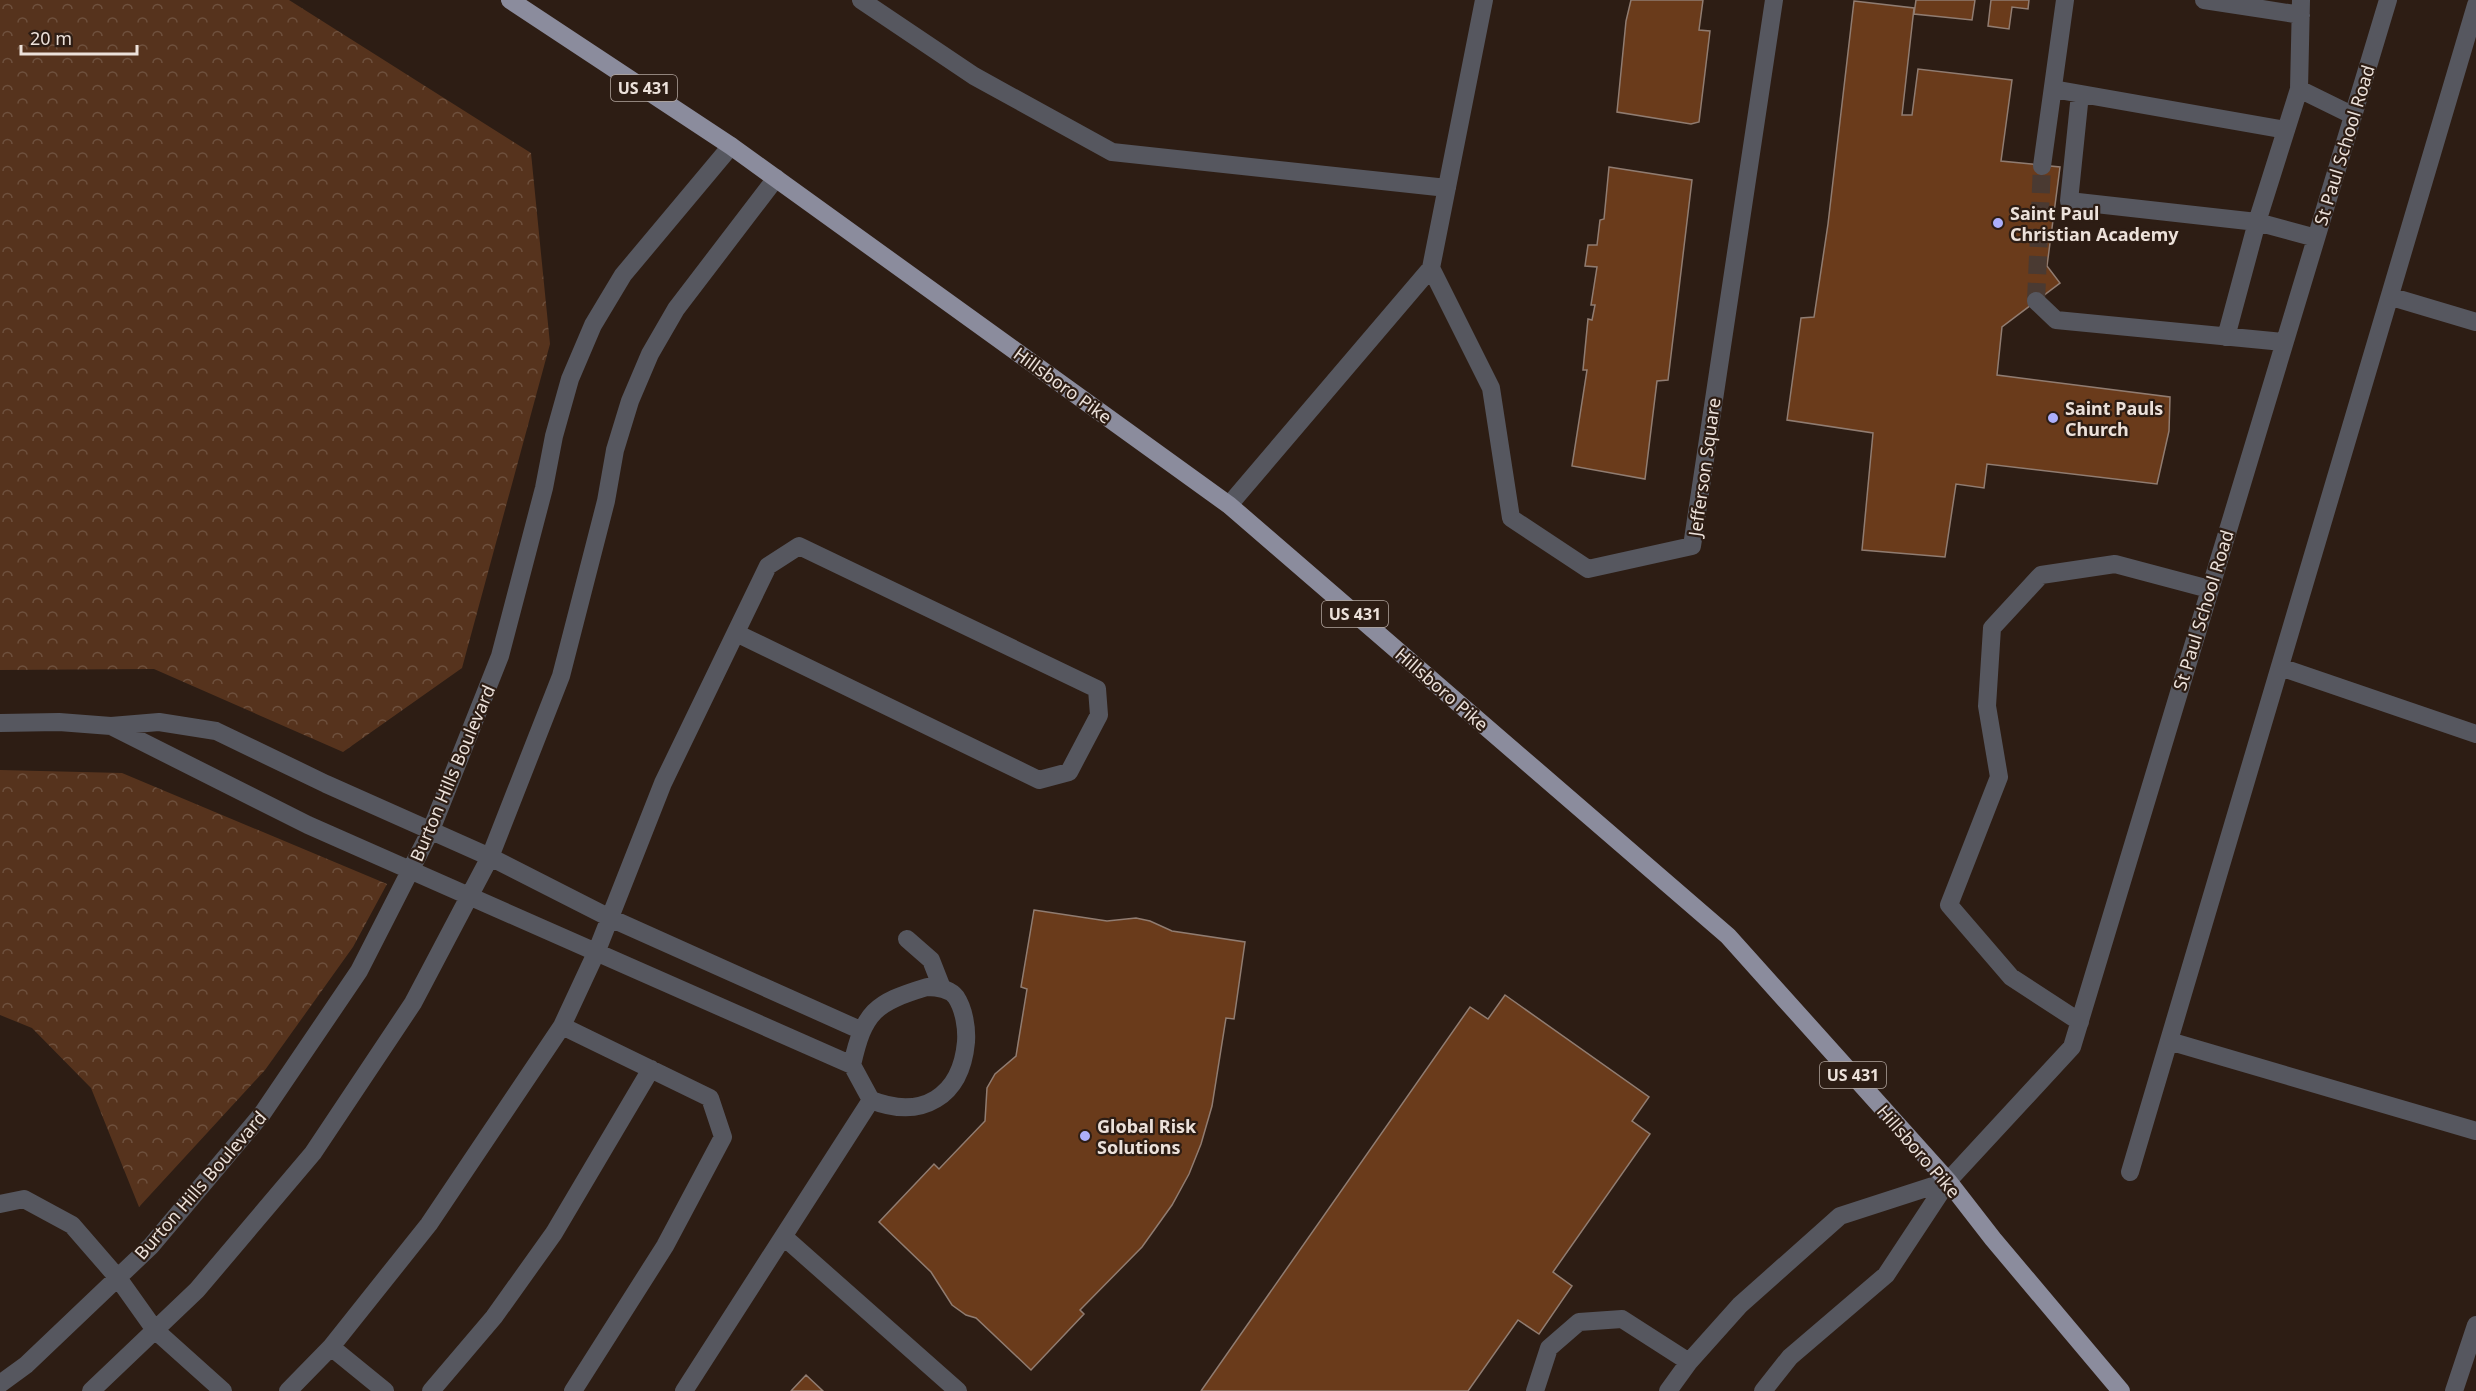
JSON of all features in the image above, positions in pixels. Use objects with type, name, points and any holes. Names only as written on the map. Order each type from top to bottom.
[{"type":"main road","name":"Hillsboro Pike","points":[[510,0],[731,146],[1229,505],[1728,936],[1948,1181],[1993,1239],[2121,1391]]},
{"type":"street","points":[[861,0],[974,76],[1112,152],[1447,188]]},
{"type":"street","points":[[1229,505],[1431,268],[1484,0]]},
{"type":"street","name":"Jefferson Square","points":[[1431,268],[1491,388],[1511,518],[1588,569],[1692,546],[1774,0]]},
{"type":"street","points":[[2042,166],[2065,0]]},
{"type":"street","points":[[2204,0],[2301,8],[2300,88],[2257,222],[2226,337]]},
{"type":"street","name":"St Paul School Road","points":[[1948,1181],[2072,1047],[2388,0]]},
{"type":"street","points":[[2130,1173],[2392,297],[2476,5]]},
{"type":"street","points":[[2300,88],[2352,115]]},
{"type":"street","points":[[2053,89],[2286,130]]},
{"type":"street","points":[[2080,94],[2069,201],[2257,222],[2316,238]]},
{"type":"street","name":"Burton Hills Boulevard","points":[[0,1384],[26,1365],[151,1246],[262,1114],[359,971],[431,830],[500,656],[544,488],[554,435],[570,379],[593,325],[623,275],[731,146]]},
{"type":"street","points":[[91,1391],[197,1290],[313,1153],[414,1003],[490,857],[561,676],[606,501],[615,450],[630,401],[650,354],[676,309],[776,178]]},
{"type":"street","points":[[2392,297],[2476,322]]},
{"type":"street","points":[[2036,301],[2056,320],[2283,342]]},
{"type":"street","points":[[288,1391],[331,1347],[429,1224],[562,1026],[596,953],[663,783],[768,566],[799,546],[1097,689],[1099,715],[1069,772],[1039,780],[736,633]]},
{"type":"street","points":[[2080,1022],[2011,978],[1949,905],[1999,777],[1987,706],[1992,628],[2041,575],[2115,564],[2209,589]]},
{"type":"street","points":[[2280,668],[2476,734]]},
{"type":"street","points":[[0,723],[59,722],[111,726],[159,722],[216,731],[326,784],[490,857],[610,918],[860,1030]]},
{"type":"street","points":[[111,726],[308,825],[469,898],[852,1065],[871,1100],[890,1107],[910,1109],[929,1103],[946,1092],[958,1076],[965,1056],[967,1031],[955,996],[942,988],[927,987],[877,1009],[860,1030],[852,1065]]},
{"type":"street","points":[[907,939],[931,960],[942,988]]},
{"type":"street","points":[[562,1026],[710,1098],[723,1137],[665,1246],[573,1391]]},
{"type":"street","points":[[2169,1041],[2476,1131]]},
{"type":"street","points":[[431,1391],[494,1317],[554,1233],[651,1069]]},
{"type":"street","points":[[684,1391],[871,1100]]},
{"type":"street","points":[[1668,1391],[1689,1362],[1740,1305],[1840,1216],[1948,1181]]},
{"type":"street","points":[[1763,1391],[1790,1357],[1886,1275],[1948,1181]]},
{"type":"street","points":[[0,1204],[24,1200],[72,1225],[118,1278],[155,1330],[223,1391]]},
{"type":"street","points":[[784,1237],[958,1391]]},
{"type":"street","points":[[1535,1391],[1549,1348],[1579,1322],[1622,1319],[1689,1362]]},
{"type":"street","points":[[2454,1391],[2476,1325]]},
{"type":"street","points":[[331,1347],[385,1391]]},
{"type":"green space","points":[[0,0],[289,0],[531,153],[550,344],[462,668],[343,752],[154,669],[0,670]]},
{"type":"green space","points":[[0,770],[122,773],[387,884],[353,947],[265,1070],[139,1207],[91,1088],[32,1028],[0,1015]]},
{"type":"building","points":[[1631,0],[1703,0],[1699,30],[1710,31],[1699,122],[1691,124],[1617,112],[1626,21]]},
{"type":"building","points":[[1916,0],[1975,0],[1972,20],[1914,14]]},
{"type":"building","points":[[1991,0],[2029,0],[2028,9],[2012,7],[2009,29],[1988,26]]},
{"type":"building","points":[[1854,1],[1914,8],[1902,115],[1912,115],[1918,69],[2012,80],[2001,161],[2060,167],[2047,266],[2060,283],[2002,327],[1997,375],[2170,397],[2169,431],[2157,484],[1987,464],[1984,488],[1956,484],[1945,557],[1862,550],[1873,433],[1787,420],[1801,318],[1814,317],[1828,224]]},
{"type":"building","points":[[1609,167],[1692,180],[1668,380],[1657,381],[1645,479],[1572,466],[1587,370],[1583,370],[1588,319],[1592,320],[1595,305],[1591,305],[1597,267],[1585,266],[1588,245],[1597,245],[1600,220],[1604,219]]},
{"type":"building","points":[[1034,910],[1107,921],[1136,918],[1150,921],[1172,931],[1245,942],[1234,1019],[1226,1018],[1212,1106],[1189,1174],[1172,1205],[1142,1247],[1080,1310],[1084,1314],[1031,1370],[976,1318],[966,1315],[952,1305],[931,1272],[879,1222],[934,1164],[939,1169],[985,1121],[987,1088],[995,1074],[1016,1056],[1027,989],[1021,987]]},
{"type":"building","points":[[1505,995],[1649,1097],[1632,1121],[1650,1134],[1553,1272],[1572,1286],[1539,1334],[1518,1320],[1468,1391],[1201,1391],[1470,1007],[1488,1019]]},
{"type":"building","points":[[806,1375],[823,1391],[791,1391]]},
{"type":"tunnel","points":[[2036,301],[2042,166]]},
{"type":"place","name":"Saint Paul Christian Academy","points":[[1998,223]]},
{"type":"place","name":"Saint Pauls Church","points":[[2053,418]]},
{"type":"place","name":"Global Risk Solutions","points":[[1085,1136]]}]
